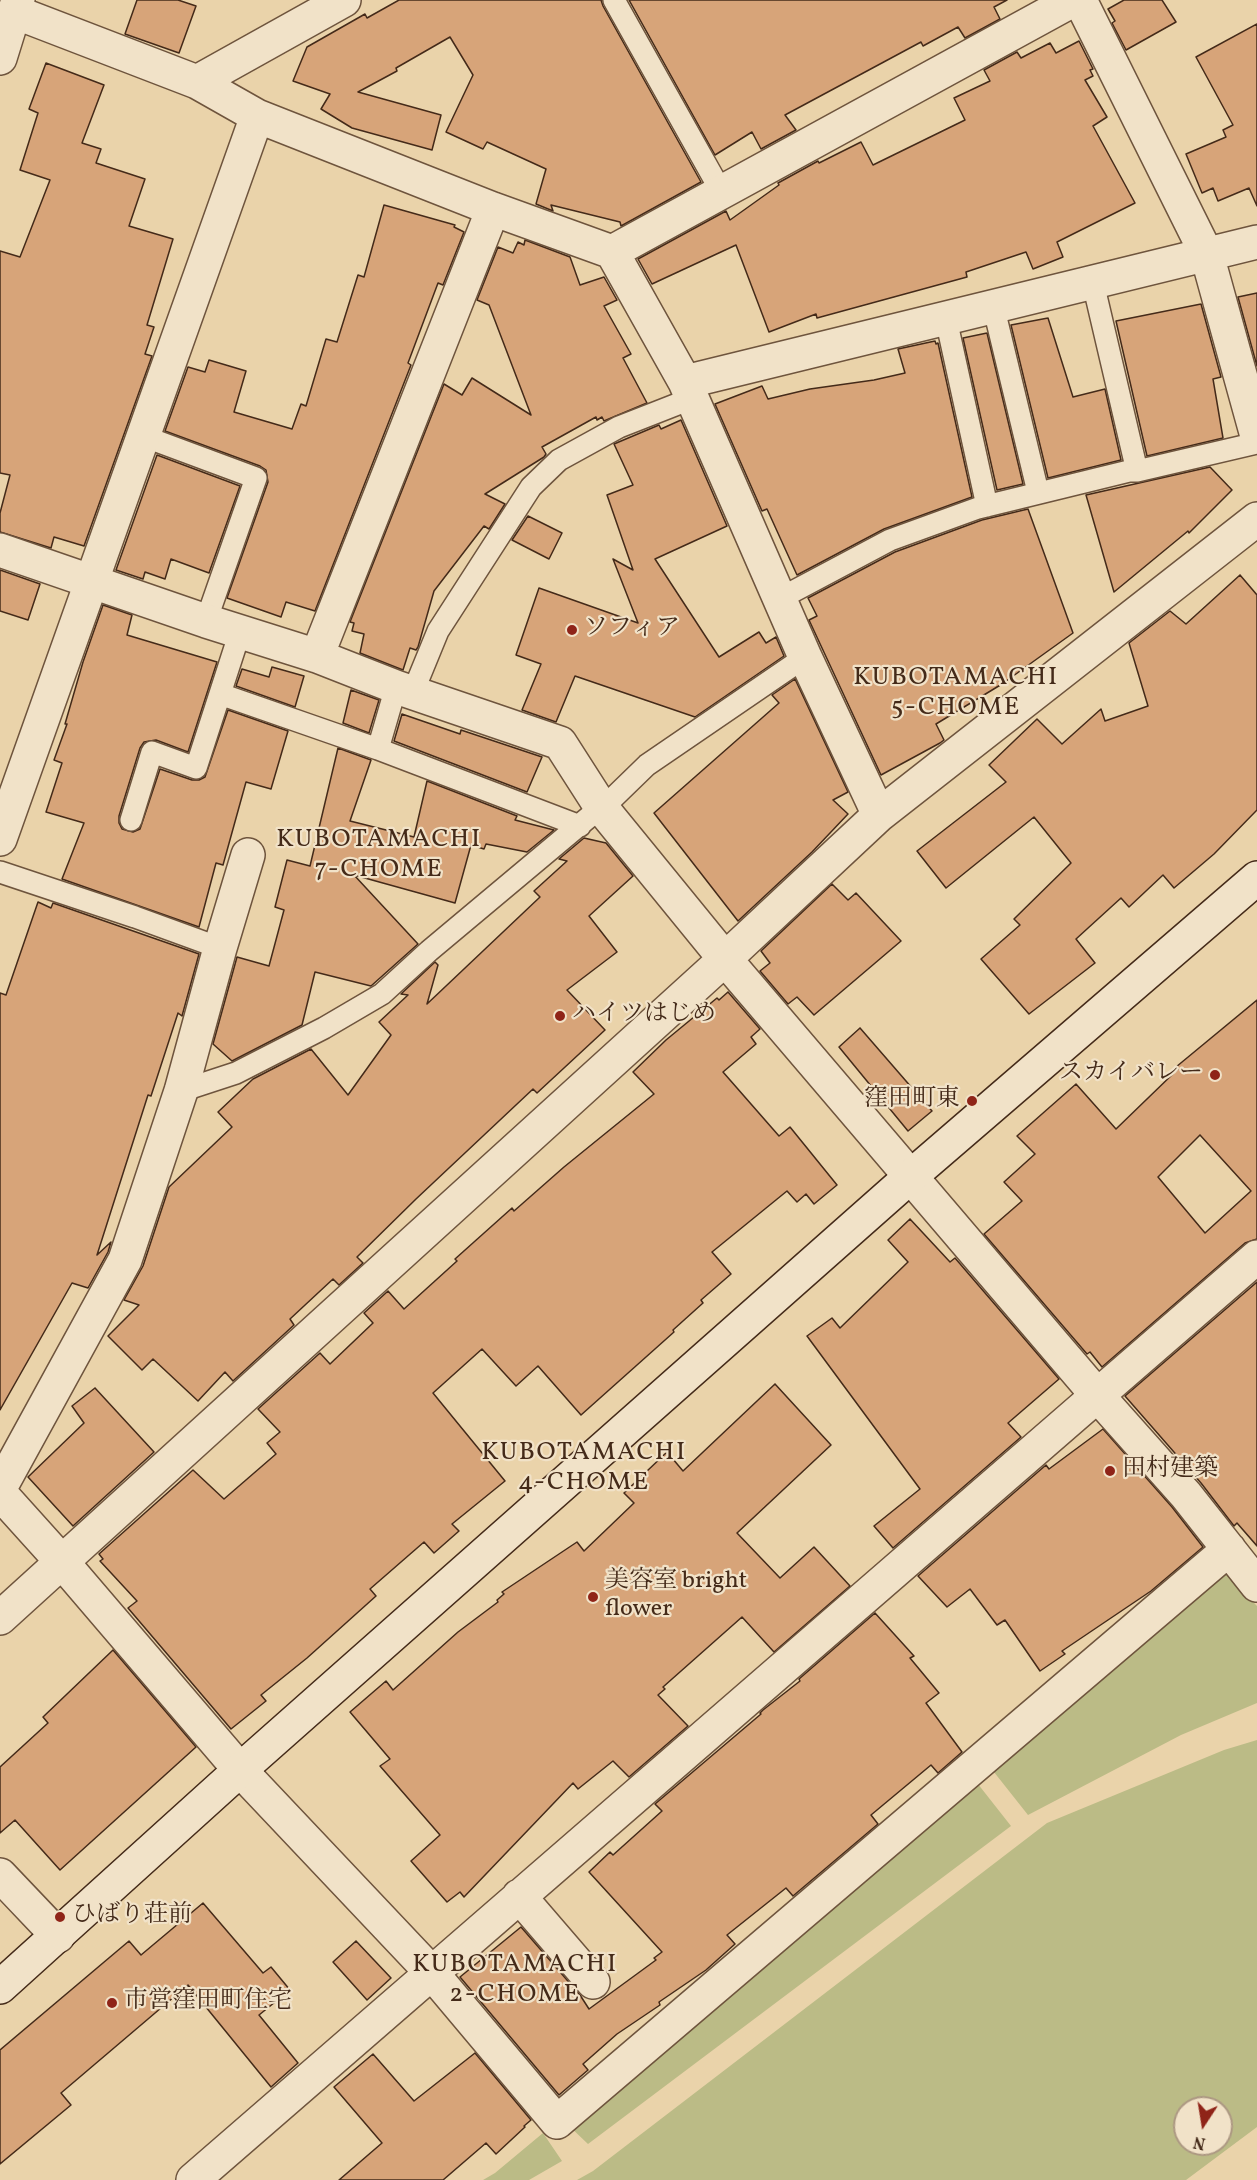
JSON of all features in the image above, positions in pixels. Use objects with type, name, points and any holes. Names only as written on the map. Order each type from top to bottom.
[{"type":"street","points":[[197,82],[344,0]]},
{"type":"street","points":[[612,252],[1073,0]]},
{"type":"street","points":[[1080,0],[1207,255],[1257,436]]},
{"type":"street","points":[[0,58],[17,6],[197,82],[257,116],[494,209],[612,252],[689,390],[779,599],[879,815]]},
{"type":"street","points":[[0,839],[257,116]]},
{"type":"street","points":[[317,656],[494,209]]},
{"type":"street","points":[[689,390],[993,305],[1093,283],[1257,242]]},
{"type":"street","points":[[0,1618],[725,959],[879,815],[1257,519]]},
{"type":"street","points":[[0,550],[206,621],[317,656],[560,743],[590,817],[725,959],[1097,1395],[1186,1495],[1257,1585]]},
{"type":"street","points":[[0,1488],[125,1260],[181,1091],[248,855]]},
{"type":"street","points":[[0,1987],[240,1770],[910,1177],[1257,878]]},
{"type":"street","points":[[193,2180],[1257,1257]]},
{"type":"street","points":[[0,1493],[240,1770],[431,1972],[557,2122],[1229,1549]]},
{"type":"street","points":[[0,1875],[58,1936]]},
{"type":"street","points":[[519,1896],[593,1982]]},
{"type":"lane","points":[[614,0],[722,193]]},
{"type":"lane","points":[[1093,283],[1137,471]]},
{"type":"lane","points":[[993,305],[1038,492]]},
{"type":"lane","points":[[946,319],[987,506]]},
{"type":"lane","points":[[378,749],[404,689],[438,631],[531,488],[559,460],[689,390]]},
{"type":"lane","points":[[142,436],[256,478],[206,621]]},
{"type":"lane","points":[[779,599],[890,540],[987,506],[1038,492],[1257,442]]},
{"type":"lane","points":[[131,820],[152,752],[196,768],[240,632]]},
{"type":"lane","points":[[181,1091],[236,1072],[324,1028],[382,994],[429,951],[612,799],[647,765],[805,657]]},
{"type":"lane","points":[[220,694],[378,749],[590,817]]},
{"type":"lane","points":[[0,872],[220,948]]},
{"type":"green space","points":[[1225,1573],[1257,1606],[1257,1703],[1181,1735],[1028,1815],[990,1767]]},
{"type":"green space","points":[[1257,1740],[1257,2127],[1233,2145],[1233,2096],[1173,2096],[1173,2156],[1218,2156],[1186,2180],[577,2180],[593,2171],[1047,1823],[1224,1750]]},
{"type":"green space","points":[[974,1779],[1011,1826],[588,2144],[566,2123]]},
{"type":"green space","points":[[543,2133],[562,2161],[529,2180],[483,2180],[495,2173]]},
{"type":"building","points":[[137,0],[178,0],[196,6],[179,53],[125,34]]},
{"type":"building","points":[[399,0],[601,0],[701,182],[621,226],[620,222],[551,205],[553,211],[536,204],[546,169],[487,142],[483,149],[446,132],[473,75],[450,37],[396,68],[397,71],[358,92],[441,115],[432,150],[352,128],[321,109],[330,94],[293,81],[307,47],[365,14],[367,18]]},
{"type":"building","points":[[629,0],[1007,0],[994,7],[1000,19],[965,38],[958,27],[923,46],[921,42],[785,115],[796,130],[761,149],[752,132],[715,155]]},
{"type":"building","points":[[1124,0],[1162,0],[1176,22],[1126,50],[1112,23],[1115,21],[1108,9]]},
{"type":"building","points":[[1257,24],[1257,206],[1249,188],[1218,201],[1213,188],[1202,193],[1186,154],[1226,137],[1223,130],[1233,125],[1196,57]]},
{"type":"building","points":[[1079,41],[1093,69],[1090,70],[1093,76],[1085,80],[1107,117],[1093,126],[1135,203],[1057,242],[1063,257],[1033,269],[1026,252],[966,272],[967,277],[817,318],[816,314],[769,332],[736,245],[652,284],[638,259],[726,211],[730,220],[779,185],[778,183],[818,161],[819,163],[861,142],[873,165],[965,120],[954,98],[990,81],[984,70],[1017,52],[1021,58],[1050,43],[1056,53]]},
{"type":"building","points":[[46,63],[104,85],[82,143],[101,149],[96,163],[145,179],[129,226],[173,239],[147,325],[154,327],[145,354],[152,356],[84,546],[54,537],[51,548],[0,532],[0,513],[10,475],[0,473],[0,251],[20,257],[50,180],[20,170],[38,113],[29,109]]},
{"type":"building","points":[[384,205],[455,225],[454,227],[464,232],[443,285],[438,283],[408,363],[411,365],[315,611],[286,602],[281,617],[227,598],[268,482],[266,470],[165,431],[188,367],[205,372],[209,360],[246,371],[234,412],[292,429],[301,404],[306,406],[326,339],[337,342],[358,275],[364,277]]},
{"type":"building","points":[[525,240],[570,257],[580,285],[604,277],[617,300],[604,306],[631,354],[623,358],[647,403],[604,421],[602,417],[597,420],[596,417],[542,447],[546,454],[544,457],[485,494],[505,504],[489,529],[484,526],[434,591],[418,647],[416,650],[410,648],[403,670],[360,653],[364,634],[352,631],[354,623],[350,622],[444,384],[462,395],[472,378],[531,415],[489,305],[477,300],[498,247],[513,253],[518,242],[524,245]]},
{"type":"building","points":[[1257,293],[1257,366],[1238,297]]},
{"type":"building","points":[[1201,304],[1221,377],[1213,379],[1223,438],[1147,456],[1116,321]]},
{"type":"building","points":[[1048,318],[1073,397],[1105,389],[1121,460],[1048,478],[1011,325]]},
{"type":"building","points":[[987,333],[1023,484],[997,490],[963,338]]},
{"type":"building","points":[[935,341],[936,344],[938,343],[972,497],[884,529],[797,575],[767,509],[762,511],[715,404],[762,386],[768,399],[810,389],[905,373],[898,349]]},
{"type":"building","points":[[681,420],[727,526],[655,559],[719,657],[759,632],[766,643],[776,637],[784,656],[695,717],[575,676],[556,722],[522,710],[541,664],[516,655],[539,588],[638,623],[613,559],[633,570],[607,495],[633,485],[614,444],[659,425],[661,429]]},
{"type":"building","points":[[157,455],[240,486],[209,573],[171,559],[165,579],[145,572],[143,579],[116,570]]},
{"type":"building","points":[[1210,467],[1232,490],[1189,533],[1188,531],[1114,592],[1086,495]]},
{"type":"building","points":[[1028,509],[1073,633],[1002,684],[936,724],[944,740],[940,743],[881,775],[809,620],[817,616],[808,598],[895,552],[982,520]]},
{"type":"building","points":[[528,516],[562,533],[549,559],[512,540]]},
{"type":"building","points":[[0,570],[40,584],[28,620],[0,611]]},
{"type":"building","points":[[1240,575],[1257,595],[1257,810],[1214,854],[1174,888],[1163,875],[1129,907],[1121,898],[1076,939],[1095,963],[1029,1014],[981,959],[1020,925],[1014,919],[1071,863],[1034,817],[946,888],[917,851],[1006,782],[989,765],[1037,719],[1062,744],[1101,709],[1105,721],[1148,706],[1129,643],[1170,611],[1186,624]]},
{"type":"building","points":[[103,605],[132,615],[127,635],[217,662],[188,752],[156,740],[144,742],[140,748],[119,816],[122,829],[133,832],[140,829],[160,769],[192,780],[205,777],[228,710],[288,731],[271,789],[246,782],[223,865],[216,863],[199,927],[62,879],[84,823],[46,812],[62,763],[54,760],[67,724],[65,724],[83,662]]},
{"type":"building","points":[[272,667],[304,676],[295,707],[236,686],[242,669],[269,677]]},
{"type":"building","points":[[795,679],[848,792],[833,800],[848,814],[812,852],[738,921],[654,813],[779,703],[772,695]]},
{"type":"building","points":[[351,690],[379,700],[369,733],[343,723]]},
{"type":"building","points":[[402,714],[460,734],[461,730],[542,757],[527,792],[394,741]]},
{"type":"building","points":[[338,748],[371,760],[350,821],[414,837],[427,781],[517,816],[515,820],[554,830],[527,852],[486,844],[484,849],[471,845],[455,903],[354,875],[418,944],[371,986],[315,972],[302,1025],[232,1061],[213,1044],[237,957],[269,966],[284,910],[275,907],[287,860],[310,866]]},
{"type":"building","points":[[584,838],[606,843],[633,876],[589,916],[617,952],[567,990],[605,1030],[537,1093],[533,1089],[416,1199],[357,1257],[363,1263],[339,1285],[333,1279],[290,1319],[294,1325],[233,1381],[225,1372],[198,1401],[153,1359],[142,1370],[108,1336],[139,1305],[124,1300],[143,1266],[169,1187],[232,1127],[218,1112],[253,1079],[311,1049],[348,1095],[391,1035],[379,1022],[408,995],[401,994],[435,962],[438,965],[427,1004],[540,897],[534,891],[567,861],[559,859]]},
{"type":"building","points":[[832,884],[848,900],[856,893],[901,941],[814,1015],[797,997],[788,1004],[760,971],[770,963],[761,951]]},
{"type":"building","points":[[38,902],[51,908],[53,903],[199,954],[182,1016],[178,1013],[151,1096],[148,1095],[97,1255],[111,1242],[108,1252],[88,1288],[72,1283],[0,1410],[0,993],[6,995]]},
{"type":"building","points":[[728,992],[760,1029],[751,1037],[756,1044],[723,1072],[779,1136],[790,1127],[837,1185],[814,1204],[806,1194],[797,1202],[787,1191],[712,1252],[731,1274],[701,1300],[703,1303],[673,1330],[674,1332],[581,1415],[538,1366],[516,1386],[482,1349],[433,1393],[505,1481],[452,1524],[459,1531],[434,1553],[424,1542],[370,1589],[376,1596],[307,1658],[261,1695],[266,1701],[231,1729],[128,1608],[137,1601],[100,1561],[103,1559],[99,1554],[193,1470],[224,1499],[276,1454],[267,1443],[280,1432],[258,1409],[320,1353],[330,1364],[373,1323],[364,1313],[388,1291],[404,1309],[512,1208],[514,1211],[654,1094],[633,1072],[666,1040],[717,998],[719,1000]]},
{"type":"building","points":[[1257,1000],[1257,1239],[1245,1243],[1102,1367],[1090,1352],[1087,1354],[984,1234],[1022,1201],[1004,1182],[1035,1154],[1017,1136],[1076,1084],[1116,1129],[1178,1069],[1176,1067]],"holes":[[[1200,1135],[1251,1191],[1205,1233],[1158,1177]]]},
{"type":"building","points":[[860,1028],[932,1111],[908,1131],[839,1047]]},
{"type":"building","points":[[910,1219],[950,1262],[955,1258],[1059,1379],[1008,1423],[1021,1437],[893,1548],[874,1526],[920,1489],[807,1336],[832,1318],[840,1328],[908,1262],[888,1240]]},
{"type":"building","points":[[1257,1282],[1257,1546],[1237,1523],[1234,1526],[1201,1483],[1125,1396]]},
{"type":"building","points":[[775,1384],[831,1445],[737,1533],[780,1578],[814,1547],[850,1586],[774,1652],[742,1617],[663,1687],[665,1689],[658,1695],[688,1726],[629,1777],[613,1761],[578,1789],[573,1783],[464,1897],[460,1892],[447,1902],[411,1861],[440,1835],[380,1766],[390,1759],[350,1712],[386,1681],[393,1690],[458,1632],[498,1602],[497,1600],[504,1594],[502,1592],[577,1542],[584,1551],[634,1503],[624,1493],[667,1452],[683,1471]]},
{"type":"building","points":[[95,1388],[154,1452],[73,1526],[28,1477],[84,1423],[72,1406]]},
{"type":"building","points":[[1103,1429],[1172,1507],[1203,1547],[1151,1591],[1062,1651],[1065,1654],[1040,1671],[1005,1620],[997,1625],[970,1589],[947,1607],[918,1576],[1046,1465],[1049,1469]]},
{"type":"building","points":[[875,1613],[914,1656],[910,1658],[939,1693],[926,1703],[962,1752],[938,1773],[931,1765],[871,1815],[878,1824],[793,1896],[786,1888],[727,1935],[735,1944],[706,1970],[617,2034],[583,2064],[588,2070],[559,2095],[460,1977],[521,1927],[580,1995],[589,2009],[656,1960],[654,1958],[662,1952],[589,1872],[610,1852],[613,1855],[662,1811],[655,1804],[763,1710],[800,1681],[799,1679]]},
{"type":"building","points":[[113,1650],[196,1747],[60,1870],[15,1820],[0,1833],[0,1767],[48,1723],[43,1717]]},
{"type":"building","name":"市営窪田町住宅","points":[[203,1903],[263,1973],[271,1967],[290,1990],[259,2015],[298,2063],[271,2087],[188,1985],[61,2093],[71,2105],[0,2164],[0,2050],[129,1941],[141,1955]]},
{"type":"building","points":[[356,1941],[391,1978],[367,2000],[333,1962]]},
{"type":"building","points":[[475,2053],[531,2120],[525,2127],[496,2154],[486,2143],[443,2180],[339,2180],[382,2143],[334,2087],[373,2054],[414,2101]]},
{"type":"place","name":"ソフィア","points":[[572,630]]},
{"type":"place","name":"ハイツはじめ","points":[[560,1016]]},
{"type":"place","name":"スカイバレー","points":[[1215,1075]]},
{"type":"place","name":"窪田町東","points":[[972,1101]]},
{"type":"place","name":"田村建築","points":[[1110,1471]]},
{"type":"place","name":"美容室 bright flower","points":[[593,1597]]},
{"type":"place","name":"ひばり荘前","points":[[60,1917]]},
{"type":"place","name":"市営窪田町住宅","points":[[112,2003]]},
{"type":"district","name":"KUBOTAMACHI 5-CHOME","points":[[956,694]]},
{"type":"district","name":"KUBOTAMACHI 7-CHOME","points":[[379,856]]},
{"type":"district","name":"KUBOTAMACHI 4-CHOME","points":[[584,1469]]},
{"type":"district","name":"KUBOTAMACHI 2-CHOME","points":[[515,1981]]}]
